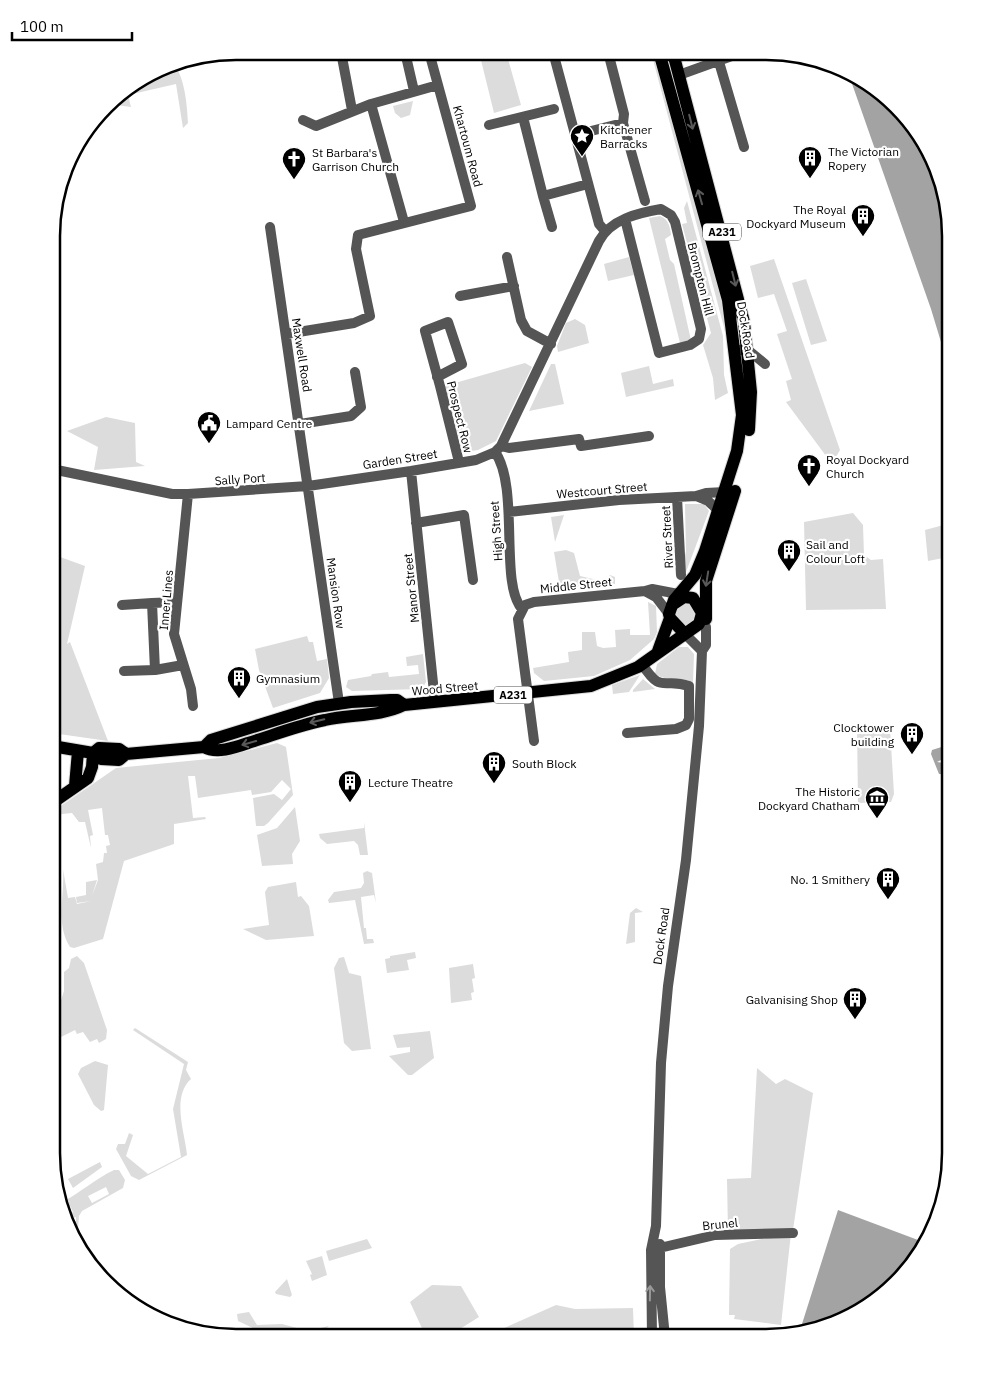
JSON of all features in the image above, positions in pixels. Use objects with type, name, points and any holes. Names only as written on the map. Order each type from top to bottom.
[{"type":"main road","name":"Dock Road","points":[[661,60],[742,356],[751,413],[747,443],[732,499],[710,567],[703,618]]},
{"type":"main road","name":"Dock Road","points":[[672,608],[698,569],[725,492],[741,430],[744,322],[675,60]]},
{"type":"main road","points":[[666,78],[679,74]]},
{"type":"main road","points":[[658,651],[672,608],[689,597],[694,600],[703,618]]},
{"type":"main road","points":[[672,608],[684,634]]},
{"type":"main road","name":"Wood Street","points":[[78,751],[94,753],[99,748],[119,749],[126,754],[204,747],[212,751],[293,728],[342,717],[392,711],[404,705],[528,694],[591,686],[619,677],[642,664],[658,651],[662,652],[699,624],[703,618]]},
{"type":"main road","name":"Wood Street","points":[[204,747],[210,740],[289,714],[339,703],[397,700],[404,705]]},
{"type":"main road","points":[[339,703],[342,717]]},
{"type":"main road","points":[[289,714],[293,728]]},
{"type":"main road","name":"A231","points":[[60,748],[78,751]]},
{"type":"main road","points":[[76,786],[78,751]]},
{"type":"main road","points":[[60,797],[88,778],[94,753]]},
{"type":"street","points":[[343,60],[352,110]]},
{"type":"street","points":[[407,60],[414,91]]},
{"type":"street","name":"Khartoum Road","points":[[286,334],[354,323],[369,317],[371,311],[356,249],[358,235],[366,231],[471,206],[432,60]]},
{"type":"street","points":[[498,449],[605,231],[599,224],[554,60]]},
{"type":"street","points":[[610,60],[624,114],[624,123],[645,201]]},
{"type":"street","points":[[679,74],[724,60]]},
{"type":"street","points":[[719,62],[744,147]]},
{"type":"street","points":[[303,120],[316,126],[352,110],[438,85]]},
{"type":"street","points":[[371,104],[404,222]]},
{"type":"street","points":[[489,125],[554,108]]},
{"type":"street","points":[[523,116],[552,227]]},
{"type":"street","points":[[575,135],[624,123]]},
{"type":"street","points":[[544,196],[588,184]]},
{"type":"street","name":"Brompton Hill","points":[[605,231],[613,224],[625,219],[661,209],[671,215],[675,222],[701,335],[695,343],[660,357],[625,219]]},
{"type":"street","name":"Maxwell Road","points":[[270,227],[308,486]]},
{"type":"street","points":[[507,257],[521,320],[527,331],[551,344]]},
{"type":"street","points":[[460,296],[514,286]]},
{"type":"street","name":"Prospect Row","points":[[437,377],[462,364],[448,322],[425,331],[459,462]]},
{"type":"street","points":[[300,424],[351,416],[360,407],[355,372]]},
{"type":"street","points":[[498,449],[563,443],[579,439],[581,446],[649,436]]},
{"type":"street","name":"Garden Street","points":[[308,486],[476,460],[498,449]]},
{"type":"street","name":"High Street","points":[[498,449],[510,512],[512,570],[516,601],[522,608]]},
{"type":"street","name":"Sally Port","points":[[60,471],[172,494],[308,486]]},
{"type":"street","name":"Manor Street","points":[[411,471],[435,702]]},
{"type":"street","name":"Mansion Row","points":[[308,486],[339,703]]},
{"type":"street","name":"Westcourt Street","points":[[510,512],[619,500],[696,496],[706,493],[725,492]]},
{"type":"street","name":"Inner Lines","points":[[188,494],[174,634],[191,689],[193,706]]},
{"type":"street","points":[[696,496],[708,501],[719,511]]},
{"type":"street","name":"River Street","points":[[677,497],[681,575]]},
{"type":"street","points":[[416,523],[464,515],[473,580]]},
{"type":"street","name":"Middle Street","points":[[522,608],[534,602],[652,589],[672,608]]},
{"type":"street","points":[[645,591],[672,608]]},
{"type":"street","points":[[122,604],[178,602]]},
{"type":"street","points":[[152,603],[155,670]]},
{"type":"street","points":[[522,608],[518,619],[534,741]]},
{"type":"street","name":"Dock Road","points":[[652,1329],[661,1063],[668,986],[686,860],[699,726],[702,651],[706,645],[703,618]]},
{"type":"street","points":[[684,634],[702,651]]},
{"type":"street","points":[[628,733],[676,729],[688,723],[689,686],[659,684],[652,679],[642,664]]},
{"type":"street","points":[[124,671],[155,670],[183,665]]},
{"type":"street","name":"Brunel","points":[[656,1249],[723,1235],[793,1233]]},
{"type":"street","points":[[661,1263],[668,1253],[683,1243]]},
{"type":"street","name":"Dock Road","points":[[656,1249],[661,1263],[665,1329]]},
{"type":"shaded area","points":[[481,60],[508,60],[521,105],[494,113]]},
{"type":"shaded area","points":[[653,60],[656,60],[726,317],[726,335]]},
{"type":"shaded area","points":[[177,70],[183,83],[186,100],[188,123],[183,128],[176,84],[132,94],[158,78]]},
{"type":"shaded area","points":[[852,83],[873,96],[906,129],[924,158],[933,180],[939,202],[942,225],[942,345]]},
{"type":"shaded area","points":[[128,97],[131,107],[119,105]]},
{"type":"shaded area","points":[[413,101],[410,115],[401,118],[395,113],[393,106]]},
{"type":"shaded area","points":[[687,201],[723,336],[724,375],[728,393],[715,400],[713,378],[703,345],[711,333],[682,224],[687,223],[684,208]]},
{"type":"shaded area","points":[[660,216],[667,221],[671,235],[665,239],[670,260],[674,264],[692,345],[681,347],[649,218]]},
{"type":"shaded area","points":[[629,257],[634,275],[608,281],[604,264]]},
{"type":"shaded area","points":[[774,259],[840,450],[832,464],[786,402],[791,400],[786,381],[792,379],[777,334],[787,331],[774,294],[758,298],[750,266]]},
{"type":"shaded area","points":[[806,279],[827,341],[811,345],[792,283]]},
{"type":"shaded area","points":[[575,319],[585,325],[589,343],[558,352],[557,346],[566,323]]},
{"type":"shaded area","points":[[525,363],[532,367],[496,441],[478,450],[458,453],[441,387]]},
{"type":"shaded area","points":[[551,364],[555,364],[564,404],[529,411]]},
{"type":"shaded area","points":[[649,366],[653,384],[673,379],[674,386],[626,397],[621,373]]},
{"type":"shaded area","points":[[106,417],[135,423],[136,462],[145,466],[94,470],[98,447],[67,431]]},
{"type":"shaded area","points":[[685,504],[704,504],[709,511],[686,572],[681,575],[686,551]]},
{"type":"shaded area","points":[[853,513],[863,525],[864,555],[871,560],[883,559],[886,609],[806,610],[804,522]]},
{"type":"shaded area","points":[[564,515],[555,542],[551,517]]},
{"type":"shaded area","points":[[942,525],[942,558],[928,561],[925,530]]},
{"type":"shaded area","points":[[566,550],[574,553],[580,576],[606,582],[610,575],[615,577],[615,584],[560,588],[554,552]]},
{"type":"shaded area","points":[[60,557],[85,566],[67,644],[70,642],[108,741],[60,734]]},
{"type":"shaded area","points":[[648,602],[656,606],[657,632],[654,639],[630,660],[594,676],[544,681],[534,673],[533,668],[569,662],[568,652],[582,650],[582,632],[595,632],[597,646],[603,648],[616,647],[615,630],[630,629],[630,635],[650,635]]},
{"type":"shaded area","points":[[682,603],[693,604],[697,619],[688,626],[678,622],[674,612]]},
{"type":"shaded area","points":[[307,636],[309,642],[313,642],[317,661],[327,659],[329,678],[320,693],[273,708],[259,670],[255,649]]},
{"type":"shaded area","points":[[679,647],[688,647],[694,654],[693,682],[665,678],[655,674],[657,664]]},
{"type":"shaded area","points":[[423,654],[426,682],[422,689],[352,691],[346,687],[348,680],[371,676],[372,674],[388,672],[389,677],[419,674],[418,665],[407,666],[406,657]]},
{"type":"shaded area","points":[[640,675],[629,692],[613,694],[612,685]]},
{"type":"shaded area","points":[[643,679],[655,689],[633,692],[633,690]]},
{"type":"shaded area","points":[[857,727],[890,728],[894,794],[891,802],[858,803]]},
{"type":"shaded area","points":[[277,743],[286,747],[293,795],[268,823],[264,826],[256,826],[253,798],[274,794],[282,800],[291,789],[282,780],[271,792],[252,795],[251,790],[198,798],[195,776],[188,776],[193,818],[205,817],[206,819],[174,824],[174,844],[124,861],[103,939],[74,948],[70,947],[65,938],[62,919],[63,869],[68,898],[75,897],[77,904],[91,901],[77,903],[76,897],[86,895],[86,882],[97,880],[92,896],[98,880],[96,864],[103,862],[104,853],[107,853],[106,846],[110,845],[108,835],[105,835],[102,808],[88,810],[93,835],[90,836],[91,848],[85,822],[79,822],[72,813],[60,815],[60,806],[116,768],[219,758]]},
{"type":"shaded area","points":[[942,747],[942,760],[937,762],[942,763],[942,774],[939,774],[931,754],[932,750]]},
{"type":"shaded area","points":[[295,807],[300,841],[292,854],[293,864],[262,866],[257,835],[277,828]]},
{"type":"shaded area","points":[[364,822],[368,855],[360,855],[358,845],[354,841],[327,844],[320,838],[319,834],[364,828]]},
{"type":"shaded area","points":[[367,871],[372,873],[376,903],[374,895],[361,897],[367,939],[373,939],[374,943],[364,944],[355,900],[329,903],[328,900],[334,892],[361,888],[364,883],[363,873]]},
{"type":"shaded area","points":[[296,882],[298,897],[301,896],[309,906],[314,936],[266,940],[243,929],[269,925],[265,892],[268,887]]},
{"type":"shaded area","points":[[636,908],[643,912],[635,913],[635,942],[626,944],[630,913]]},
{"type":"shaded area","points":[[415,952],[416,958],[407,960],[409,970],[387,973],[385,959],[390,958],[390,956]]},
{"type":"shaded area","points":[[77,956],[84,963],[107,1030],[106,1039],[99,1043],[97,1039],[90,1042],[83,1032],[77,1034],[75,1030],[60,1038],[60,1003],[64,991],[64,972],[69,968],[71,959]]},
{"type":"shaded area","points":[[344,957],[349,973],[361,976],[371,1049],[352,1051],[344,1043],[334,968],[339,958]]},
{"type":"shaded area","points":[[473,964],[475,978],[472,979],[474,992],[471,993],[472,1000],[451,1003],[449,968]]},
{"type":"shaded area","points":[[135,1028],[188,1062],[186,1070],[191,1079],[185,1087],[180,1105],[187,1155],[139,1180],[131,1176],[116,1149],[118,1144],[125,1144],[129,1133],[133,1135],[126,1156],[148,1174],[181,1157],[173,1109],[184,1064],[133,1030]]},
{"type":"shaded area","points":[[430,1031],[434,1058],[412,1075],[408,1075],[389,1056],[410,1052],[410,1047],[397,1048],[393,1035]]},
{"type":"shaded area","points":[[95,1061],[108,1065],[104,1110],[101,1111],[94,1105],[78,1074],[81,1068]]},
{"type":"shaded area","points":[[757,1068],[776,1084],[785,1079],[813,1093],[793,1230],[728,1232],[727,1179],[751,1178]]},
{"type":"shaded area","points":[[100,1162],[102,1167],[73,1188],[68,1179]]},
{"type":"shaded area","points":[[114,1170],[119,1170],[125,1180],[123,1188],[82,1211],[79,1216],[78,1229],[74,1222],[76,1221],[76,1217],[72,1218],[71,1213],[73,1212],[70,1206],[68,1207],[66,1200]],"holes":[[[106,1187],[109,1194],[92,1203],[88,1196]]]},
{"type":"shaded area","points":[[838,1210],[918,1240],[906,1260],[873,1293],[833,1316],[802,1324]]},
{"type":"shaded area","points":[[791,1233],[781,1325],[734,1319],[735,1315],[729,1315],[730,1249],[738,1244]]},
{"type":"shaded area","points":[[367,1239],[372,1248],[329,1261],[326,1251]]},
{"type":"shaded area","points":[[322,1256],[327,1275],[312,1281],[310,1275],[312,1274],[306,1261]]},
{"type":"shaded area","points":[[287,1279],[292,1295],[290,1297],[276,1294],[275,1292]]},
{"type":"shaded area","points":[[432,1285],[461,1286],[479,1317],[460,1329],[422,1329],[410,1302]]},
{"type":"shaded area","points":[[556,1305],[575,1309],[633,1308],[634,1329],[502,1329]]},
{"type":"shaded area","points":[[249,1312],[257,1325],[282,1324],[301,1329],[255,1329],[238,1321],[237,1314]]},
{"type":"place","name":"Kitchener Barracks","points":[[582,157]]},
{"type":"place","name":"The Victorian Ropery","points":[[810,179]]},
{"type":"place","name":"St Barbara's Garrison Church","points":[[294,180]]},
{"type":"place","name":"The Royal Dockyard Museum","points":[[863,237]]},
{"type":"place","name":"Lampard Centre","points":[[209,444]]},
{"type":"place","name":"Royal Dockyard Church","points":[[809,487]]},
{"type":"place","name":"Sail and Colour Loft","points":[[789,572]]},
{"type":"place","name":"Gymnasium","points":[[239,699]]},
{"type":"place","name":"Clocktower building","points":[[912,755]]},
{"type":"place","name":"South Block","points":[[494,784]]},
{"type":"place","name":"Lecture Theatre","points":[[350,803]]},
{"type":"place","name":"The Historic Dockyard Chatham","points":[[877,819]]},
{"type":"place","name":"No. 1 Smithery","points":[[888,900]]},
{"type":"place","name":"Galvanising Shop","points":[[855,1020]]}]
